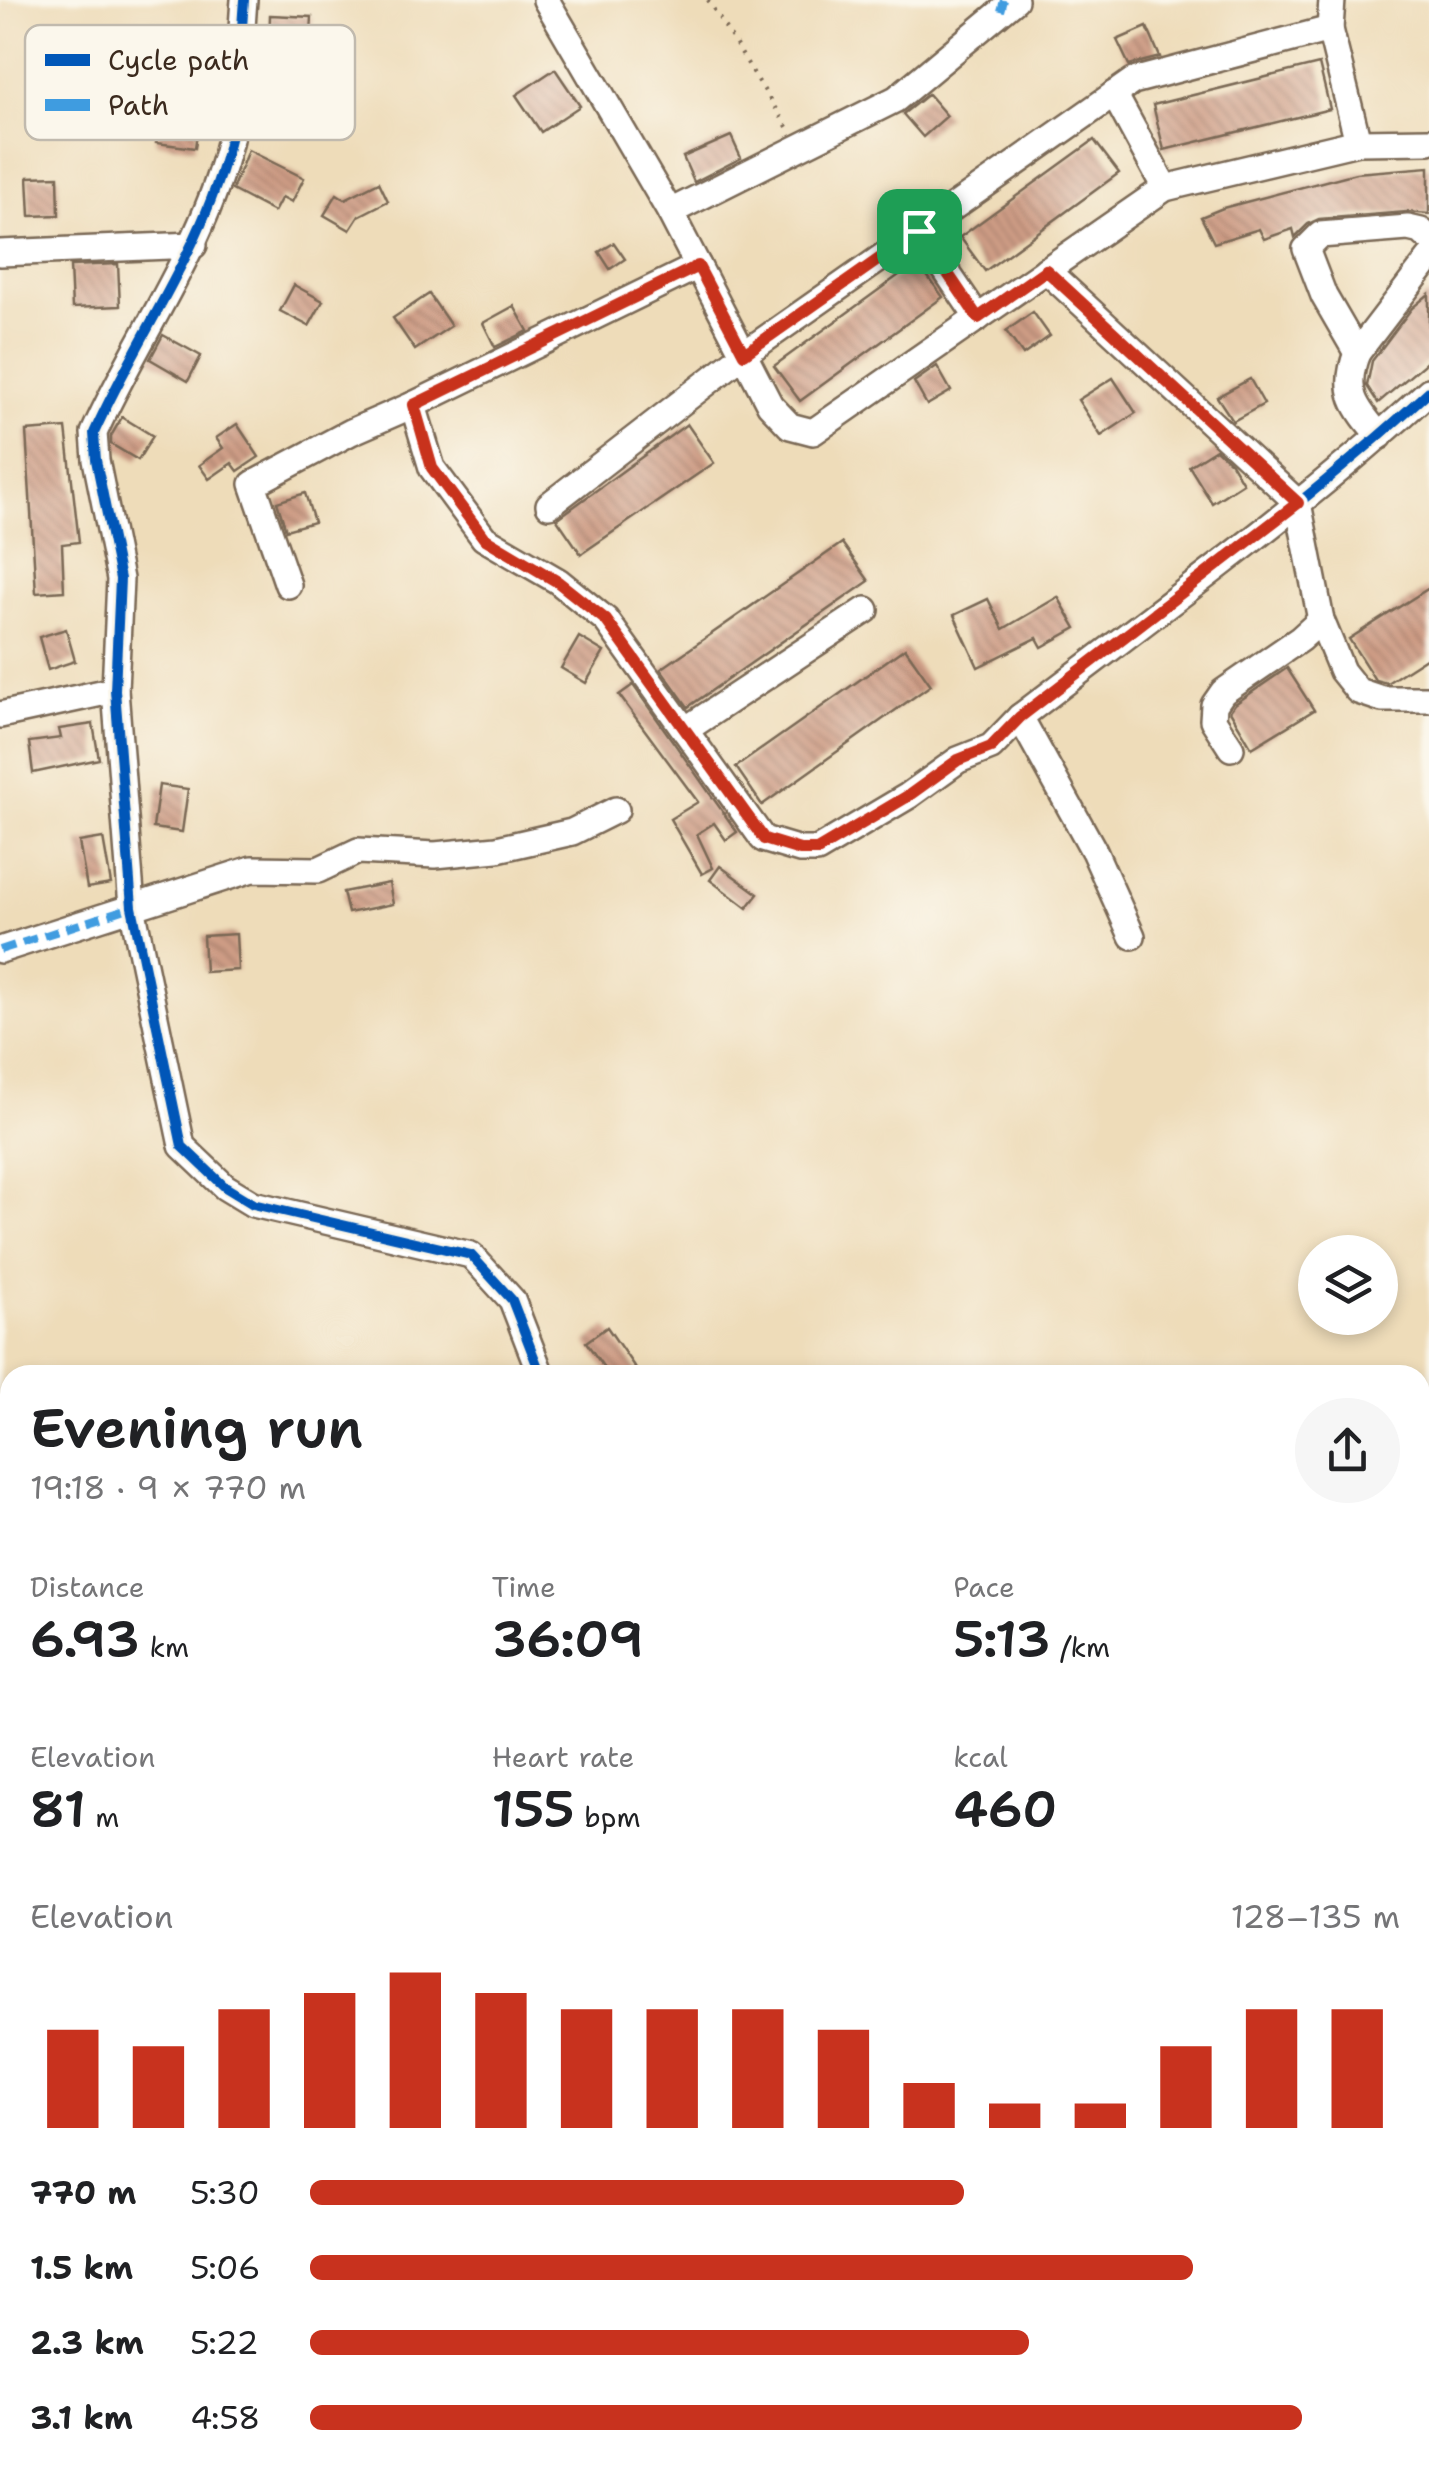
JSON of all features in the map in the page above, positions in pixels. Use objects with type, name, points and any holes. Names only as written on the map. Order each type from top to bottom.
[{"type":"street","points":[[242,25],[244,0]]},
{"type":"street","points":[[546,0],[670,212],[770,405],[790,426],[813,432],[1165,188],[1358,142],[1429,140]]},
{"type":"street","points":[[670,212],[896,99],[1015,0]]},
{"type":"street","points":[[1332,0],[1330,28],[1358,142]]},
{"type":"street","points":[[549,505],[744,354],[1132,81],[1330,28]]},
{"type":"street","points":[[1114,94],[1165,188]]},
{"type":"street","points":[[230,140],[194,245],[94,433],[120,578],[115,690],[132,907],[182,1146],[224,1187],[253,1204],[470,1255],[512,1300],[537,1365]]},
{"type":"street","points":[[1357,353],[1324,296],[1306,249],[1320,235],[1408,228],[1429,238]]},
{"type":"street","points":[[919,231],[978,318]]},
{"type":"street","points":[[0,253],[194,245]]},
{"type":"street","points":[[1380,436],[1355,404],[1349,377],[1357,353],[1429,259]]},
{"type":"street","points":[[288,585],[253,484],[350,432],[414,405],[698,266]]},
{"type":"street","points":[[1046,270],[1298,503],[1321,620],[1342,670],[1358,691],[1382,699],[1429,698]]},
{"type":"street","points":[[414,405],[432,468],[484,538],[558,582],[606,620],[764,839],[800,850],[817,850],[908,796],[958,760],[991,747],[1020,717],[1298,503],[1429,391]]},
{"type":"street","points":[[685,730],[866,610]]},
{"type":"street","points":[[1231,748],[1213,720],[1214,705],[1223,692],[1321,620]]},
{"type":"street","points":[[0,715],[115,690]]},
{"type":"street","points":[[1020,717],[1094,851],[1132,936]]},
{"type":"street","points":[[0,950],[252,869],[318,870],[358,851],[434,855],[496,849],[572,832],[616,810]]},
{"type":"path","points":[[708,0],[792,135],[782,156]]},
{"type":"building","points":[[270,15],[312,17],[312,25],[270,25]]},
{"type":"building","points":[[1147,27],[1160,57],[1129,65],[1117,40]]},
{"type":"building","points":[[1319,64],[1330,109],[1164,150],[1153,105]]},
{"type":"building","points":[[555,69],[580,106],[541,132],[516,95]]},
{"type":"building","points":[[928,94],[947,116],[923,137],[903,114]]},
{"type":"building","points":[[731,136],[741,158],[694,182],[683,157]]},
{"type":"building","points":[[156,140],[196,140],[195,148],[156,143]]},
{"type":"building","points":[[1094,140],[1119,173],[985,271],[960,237]]},
{"type":"building","points":[[248,150],[304,178],[292,202],[282,197],[274,212],[232,190]]},
{"type":"building","points":[[1429,167],[1429,214],[1319,219],[1295,237],[1293,229],[1264,239],[1259,229],[1214,243],[1201,217],[1356,173]]},
{"type":"building","points":[[58,176],[59,215],[30,216],[28,177]]},
{"type":"building","points":[[379,182],[388,201],[359,216],[350,230],[324,215],[337,194],[345,199]]},
{"type":"building","points":[[614,243],[625,259],[610,269],[599,252]]},
{"type":"building","points":[[917,262],[943,297],[800,401],[774,366]]},
{"type":"building","points":[[118,264],[120,306],[72,308],[70,266]]},
{"type":"building","points":[[294,285],[323,301],[309,326],[280,311]]},
{"type":"building","points":[[429,294],[451,326],[415,350],[393,318]]},
{"type":"building","points":[[1429,294],[1429,360],[1378,403],[1367,386],[1372,361],[1412,308]]},
{"type":"building","points":[[514,306],[528,331],[495,347],[483,323]]},
{"type":"building","points":[[1033,312],[1050,336],[1023,355],[1006,331]]},
{"type":"building","points":[[163,335],[201,356],[188,381],[150,359]]},
{"type":"building","points":[[937,366],[951,391],[927,405],[914,382]]},
{"type":"building","points":[[1113,378],[1136,413],[1101,436],[1078,400]]},
{"type":"building","points":[[1250,379],[1264,404],[1233,421],[1217,397]]},
{"type":"building","points":[[122,417],[153,436],[138,460],[111,444],[111,436]]},
{"type":"building","points":[[237,424],[259,457],[238,471],[232,463],[209,479],[199,465],[223,448],[216,438]]},
{"type":"building","points":[[687,424],[714,463],[581,554],[557,519]]},
{"type":"building","points":[[66,428],[79,542],[62,544],[64,591],[36,593],[26,431]]},
{"type":"building","points":[[1216,449],[1231,463],[1243,483],[1212,503],[1189,466]]},
{"type":"building","points":[[305,493],[314,522],[286,530],[277,502]]},
{"type":"building","points":[[842,543],[869,581],[688,707],[661,669]]},
{"type":"building","points":[[1429,588],[1429,656],[1387,683],[1375,680],[1349,639]]},
{"type":"building","points":[[1058,597],[1076,628],[1042,647],[1037,638],[978,667],[954,615],[988,599],[1003,629]]},
{"type":"building","points":[[66,629],[75,661],[48,670],[39,637]]},
{"type":"building","points":[[579,637],[604,652],[586,683],[561,668]]},
{"type":"building","points":[[905,648],[931,685],[762,805],[736,767]]},
{"type":"building","points":[[1287,668],[1314,710],[1252,748],[1230,711]]},
{"type":"building","points":[[633,685],[737,832],[726,840],[714,823],[697,834],[713,868],[702,874],[670,819],[698,802],[619,695]]},
{"type":"building","points":[[93,724],[99,759],[33,773],[29,742],[61,738],[59,729]]},
{"type":"building","points":[[159,785],[188,789],[182,832],[153,828]]},
{"type":"building","points":[[103,838],[111,884],[87,888],[79,842]]},
{"type":"building","points":[[720,866],[758,894],[747,908],[710,880]]},
{"type":"building","points":[[389,883],[393,904],[348,913],[343,892]]},
{"type":"building","points":[[236,934],[238,970],[205,972],[203,936]]},
{"type":"building","points":[[607,1327],[633,1365],[602,1365],[586,1342]]},
{"type":"marked path","points":[[1001,11],[1004,0]]},
{"type":"marked path","points":[[0,950],[132,907]]},
{"type":"cycle path","points":[[243,25],[244,0]]},
{"type":"cycle path","points":[[230,140],[219,178],[188,253],[94,433],[120,579],[115,690],[132,907],[182,1146],[225,1187],[253,1204],[471,1255],[512,1300],[537,1365]]},
{"type":"cycle path","points":[[698,266],[413,405],[432,468],[484,538],[558,581],[606,620],[763,839],[800,850],[817,850],[908,796],[958,760],[991,747],[1020,717],[1280,518],[1429,391]]},
{"type":"route","points":[[919,231],[978,318],[1046,270],[1298,503],[1020,717],[991,747],[958,760],[908,796],[817,850],[800,850],[764,839],[606,620],[558,582],[484,538],[432,468],[414,405],[698,266],[744,354],[919,231]]}]
